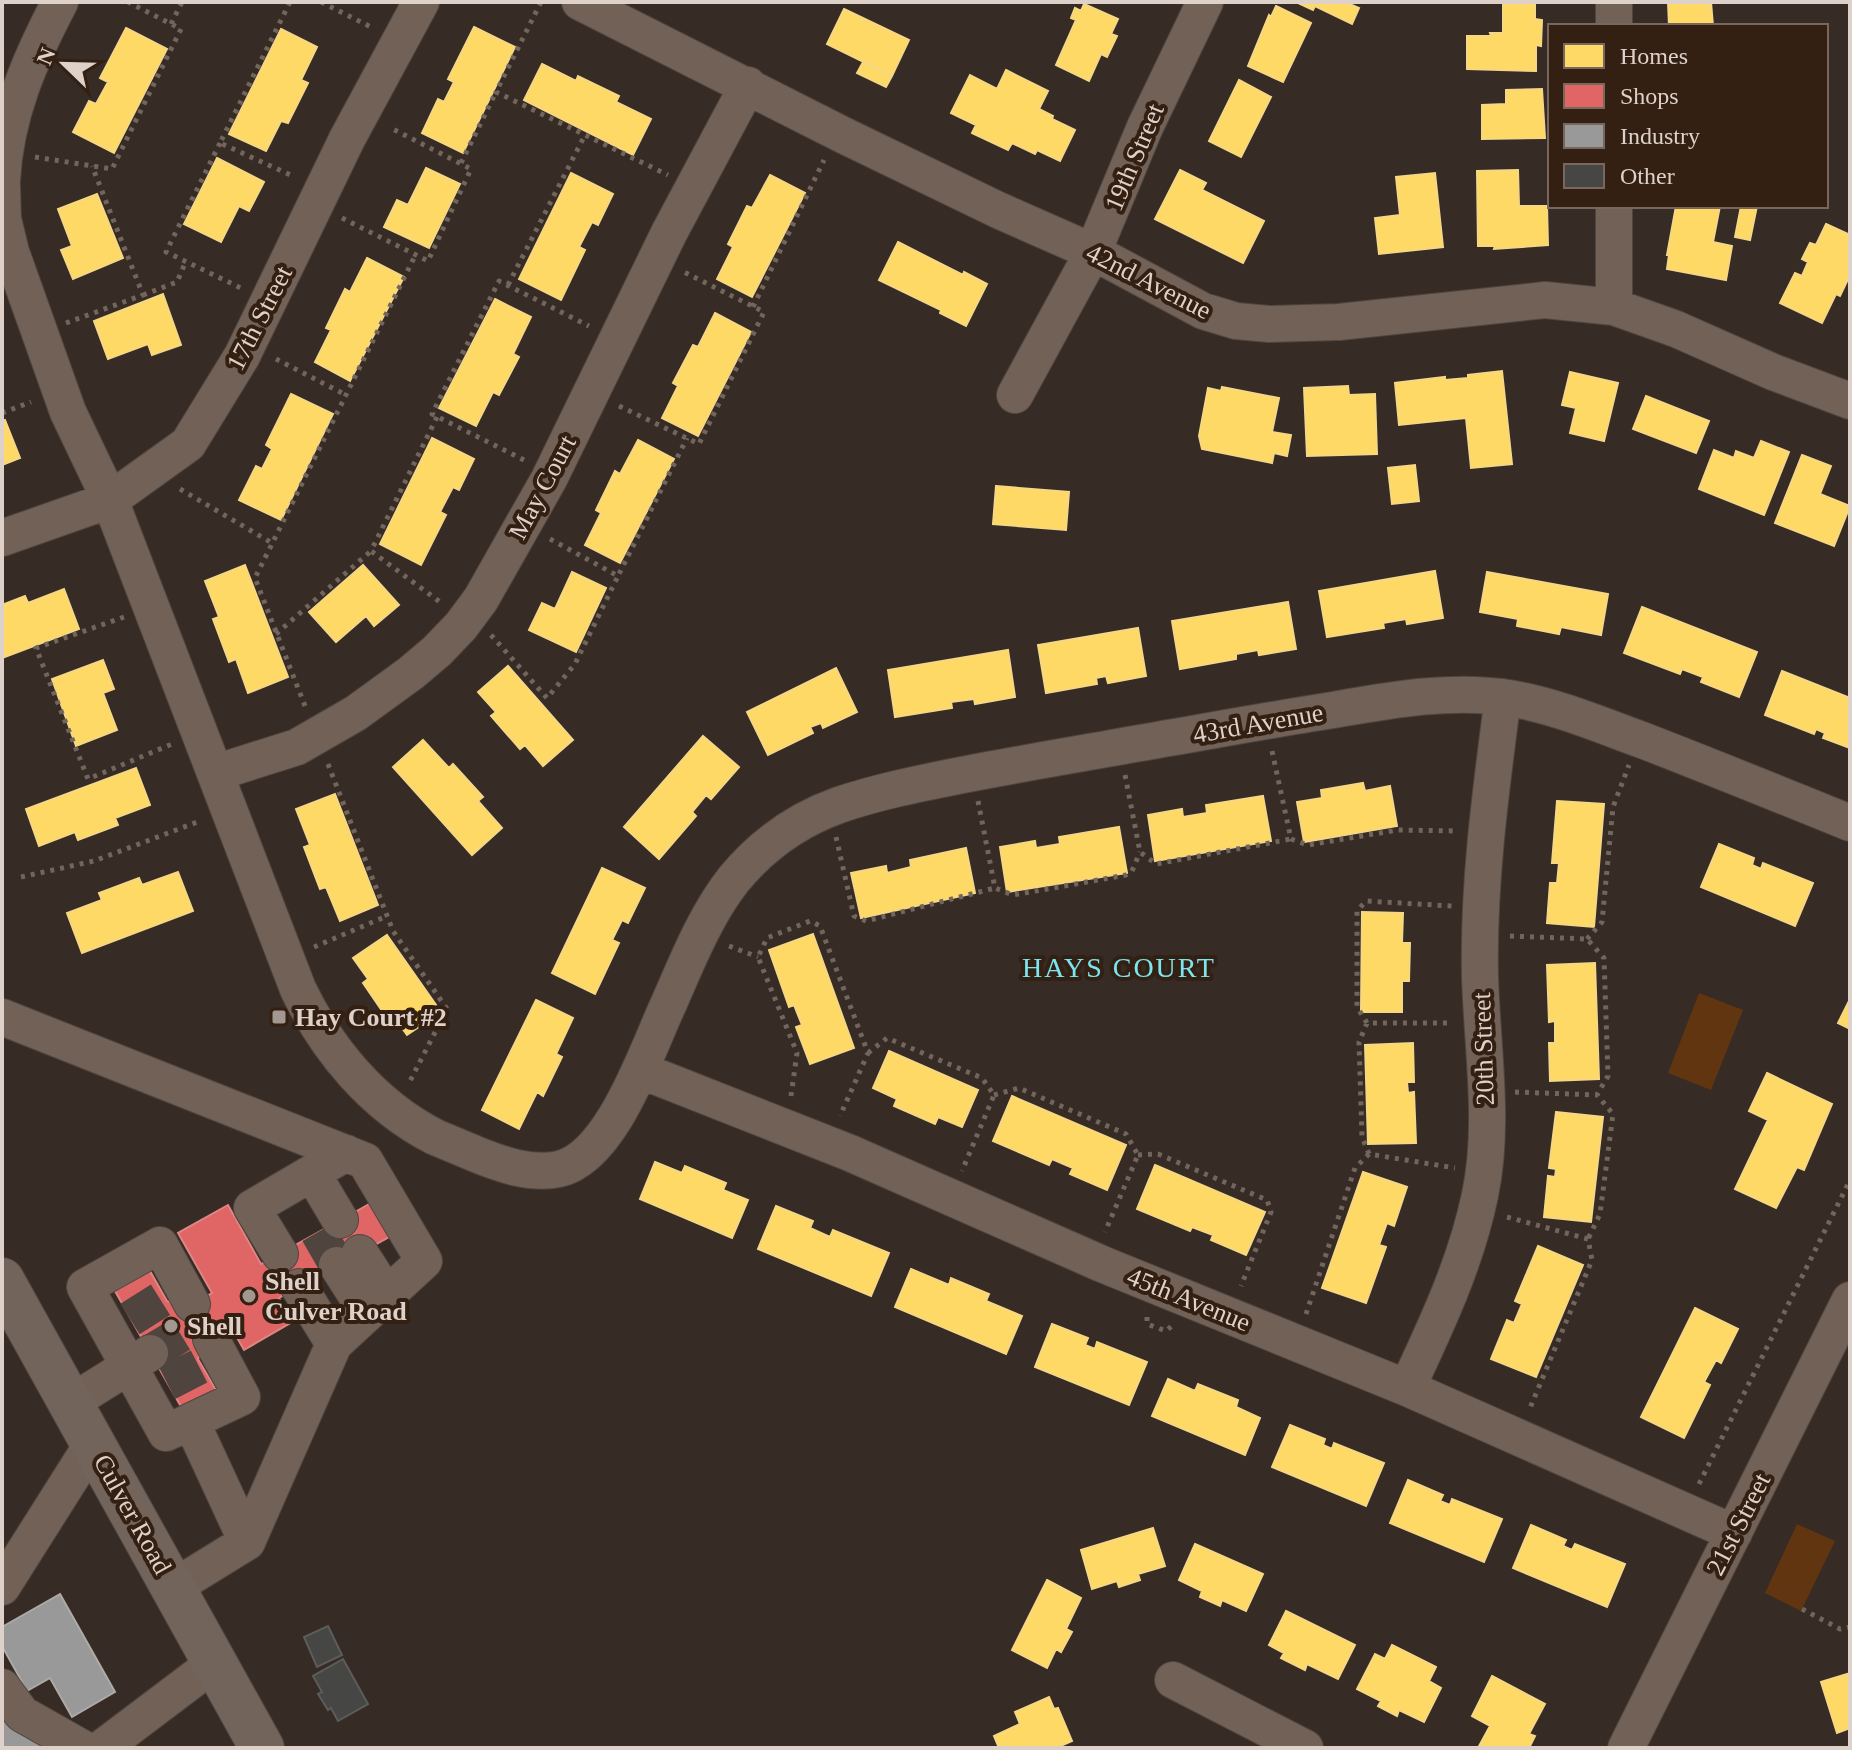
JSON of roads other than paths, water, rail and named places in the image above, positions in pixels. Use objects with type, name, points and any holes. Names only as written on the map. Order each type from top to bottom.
[{"type":"main road","name":"Culver Road","points":[[2,1280],[262,1748]]},
{"type":"street","name":"43rd Avenue","points":[[60,2],[21,83],[3,173],[3,219],[11,252],[68,412],[110,500],[312,1020],[331,1047],[378,1098],[435,1137],[497,1162],[529,1171],[562,1169],[591,1150],[642,1071],[667,1005],[704,930],[730,884],[752,858],[779,835],[829,809],[905,787],[1411,697],[1503,697],[1563,711],[1850,823]]},
{"type":"street","name":"17th Street","points":[[2,538],[110,500],[188,444],[248,345],[308,193],[361,113],[421,2]]},
{"type":"street","name":"42nd Avenue","points":[[580,2],[886,155],[1093,252],[1203,311],[1236,321],[1258,323],[1339,322],[1545,300],[1614,307],[1676,329],[1773,372],[1850,401]]},
{"type":"street","name":"19th Street","points":[[1015,395],[1093,252],[1145,127],[1205,2]]},
{"type":"street","points":[[1614,2],[1614,24]]},
{"type":"street","name":"May Court","points":[[215,773],[297,747],[356,713],[437,651],[465,620],[481,599],[552,474],[748,85]]},
{"type":"street","points":[[1614,208],[1614,307]]},
{"type":"street","name":"20th Street","points":[[1407,1388],[1467,1249],[1483,1173],[1486,1148],[1481,907],[1503,697]]},
{"type":"street","points":[[2,1017],[365,1161],[424,1261],[360,1320],[247,1542],[174,1587]]},
{"type":"street","name":"45th Avenue","points":[[642,1071],[827,1144],[1093,1260],[1407,1388],[1734,1533]]},
{"type":"street","points":[[291,1185],[309,1238],[252,1208],[291,1185],[346,1153]]},
{"type":"street","points":[[180,1296],[160,1245],[85,1287],[120,1325],[147,1374],[166,1433],[242,1397],[211,1353]]},
{"type":"street","points":[[360,1320],[328,1270],[360,1320]]},
{"type":"street","name":"21st Street","points":[[1626,1748],[1850,1300]]},
{"type":"street","points":[[70,1403],[147,1374]]},
{"type":"street","points":[[191,1421],[247,1542]]},
{"type":"street","points":[[2,1587],[93,1443]]},
{"type":"street","points":[[102,1748],[216,1662]]},
{"type":"street","points":[[1173,1680],[1305,1748]]},
{"type":"street","points":[[2,1687],[22,1714],[82,1748]]},
{"type":"tunnel","points":[[318,1232],[337,1265]]},
{"type":"tunnel","points":[[130,1319],[165,1297]]},
{"type":"tunnel","points":[[150,1353],[201,1322]]},
{"type":"tunnel","points":[[167,1383],[202,1365]]},
{"type":"place","name":"Hay Court #2","points":[[279,1017]]},
{"type":"place","name":"Shell Culver Road","points":[[249,1296]]},
{"type":"place","name":"Shell","points":[[171,1326]]},
{"type":"district","name":"HAYS COURT","points":[[1119,967]]}]
